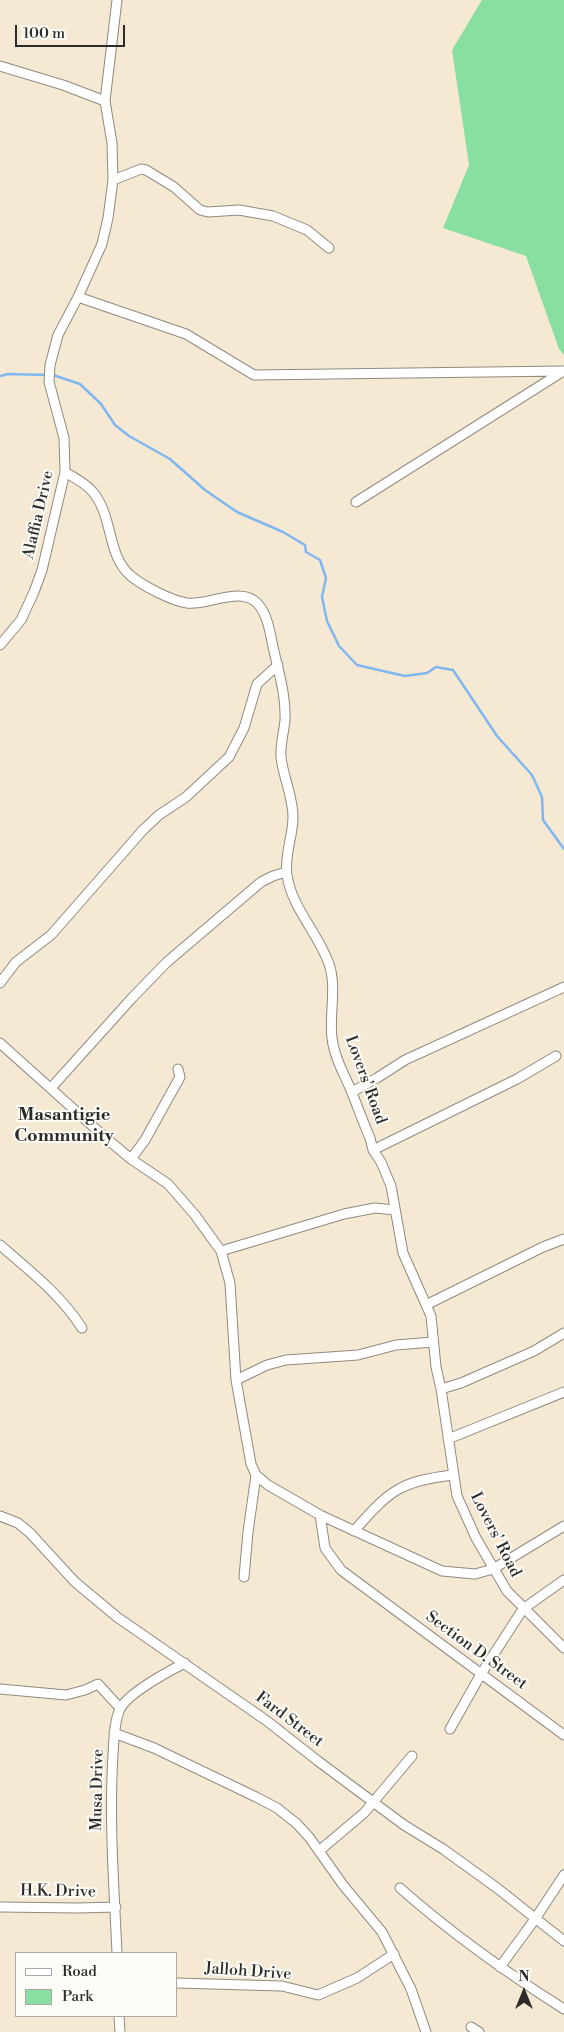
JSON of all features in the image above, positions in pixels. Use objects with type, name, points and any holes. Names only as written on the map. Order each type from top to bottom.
[{"type":"street","name":"Alaffia Drive","points":[[0,645],[21,620],[34,592],[44,564],[65,472],[64,438],[50,382],[50,365],[58,335],[78,297],[106,232],[113,180],[112,143],[105,101],[117,0]]},
{"type":"street","points":[[0,66],[62,85],[105,101]]},
{"type":"street","points":[[113,180],[141,169],[146,170],[174,187],[204,212],[233,210],[273,216],[307,230],[329,248]]},
{"type":"street","points":[[78,297],[186,334],[254,375],[563,372]]},
{"type":"street","points":[[356,502],[563,372]]},
{"type":"street","name":"Lovers' Road","points":[[65,472],[94,493],[109,525],[118,559],[132,576],[159,592],[186,603],[195,604],[236,596],[257,602],[264,613],[278,665],[284,699],[285,720],[281,755],[292,804],[293,821],[286,872],[296,904],[324,951],[330,967],[332,1039],[373,1150],[381,1162],[388,1179],[403,1253],[431,1316],[436,1367],[457,1496],[493,1569],[507,1591],[564,1648]]},
{"type":"street","points":[[0,983],[16,962],[51,935],[151,822],[180,802],[229,757],[244,728],[257,684],[278,665]]},
{"type":"street","points":[[51,1088],[167,962],[261,882],[286,872]]},
{"type":"street","points":[[352,1092],[405,1060],[564,987]]},
{"type":"street","points":[[0,1043],[131,1159],[168,1184],[196,1215],[221,1251],[230,1283],[236,1380],[251,1464],[256,1475],[320,1515],[442,1571],[475,1574],[493,1569],[564,1526]]},
{"type":"street","points":[[373,1150],[517,1079],[556,1056]]},
{"type":"street","points":[[131,1159],[145,1140],[180,1077],[178,1069]]},
{"type":"street","points":[[221,1251],[344,1214],[374,1208],[395,1210]]},
{"type":"street","points":[[426,1305],[543,1247],[564,1239]]},
{"type":"street","points":[[0,1245],[36,1274],[64,1303],[82,1328]]},
{"type":"street","points":[[441,1389],[534,1350],[564,1333]]},
{"type":"street","points":[[236,1380],[267,1365],[286,1360],[358,1355],[396,1345],[434,1342]]},
{"type":"street","points":[[448,1439],[564,1392]]},
{"type":"street","points":[[244,1577],[256,1475]]},
{"type":"street","points":[[354,1531],[388,1494],[408,1483],[453,1475]]},
{"type":"street","name":"Section D. Street","points":[[320,1515],[325,1548],[341,1570],[564,1735]]},
{"type":"street","name":"Fard Street","points":[[1,1516],[18,1523],[30,1533],[92,1598],[267,1721],[318,1762],[404,1825],[443,1849],[497,1888],[564,1941]]},
{"type":"street","points":[[450,1729],[481,1674],[523,1609],[564,1580]]},
{"type":"street","points":[[0,1689],[66,1696],[98,1684],[120,1708],[161,1675],[185,1663]]},
{"type":"street","name":"Musa Drive","points":[[117,1952],[112,1775],[114,1733],[120,1708]]},
{"type":"street","points":[[114,1733],[154,1748],[277,1808],[296,1823],[343,1885],[382,1932],[411,1989],[426,2032]]},
{"type":"street","points":[[319,1851],[354,1822],[374,1802],[412,1756]]},
{"type":"street","points":[[500,1967],[564,1875]]},
{"type":"street","points":[[400,1888],[500,1967],[564,2009]]},
{"type":"street","name":"H.K. Drive","points":[[0,1907],[116,1907]]},
{"type":"street","name":"Jalloh Drive","points":[[178,1983],[282,1986],[318,1996],[357,1978],[394,1954]]},
{"type":"street","points":[[119,2017],[120,2032]]},
{"type":"green space","points":[[482,0],[564,0],[564,355],[559,349],[526,256],[443,228],[469,165],[452,50]]},
{"type":"waterway","points":[[0,376],[8,374],[47,375]]},
{"type":"waterway","points":[[53,375],[80,384],[101,404],[115,425],[129,436],[170,459],[205,490],[237,512],[283,532],[305,545],[306,552],[320,560],[326,578],[322,597],[327,621],[339,646],[357,665],[405,676],[427,673],[436,667],[453,670],[497,736],[532,775],[542,797],[543,820],[564,849]]},
{"type":"district","name":"Masantigie Community","points":[[64,1126]]}]
